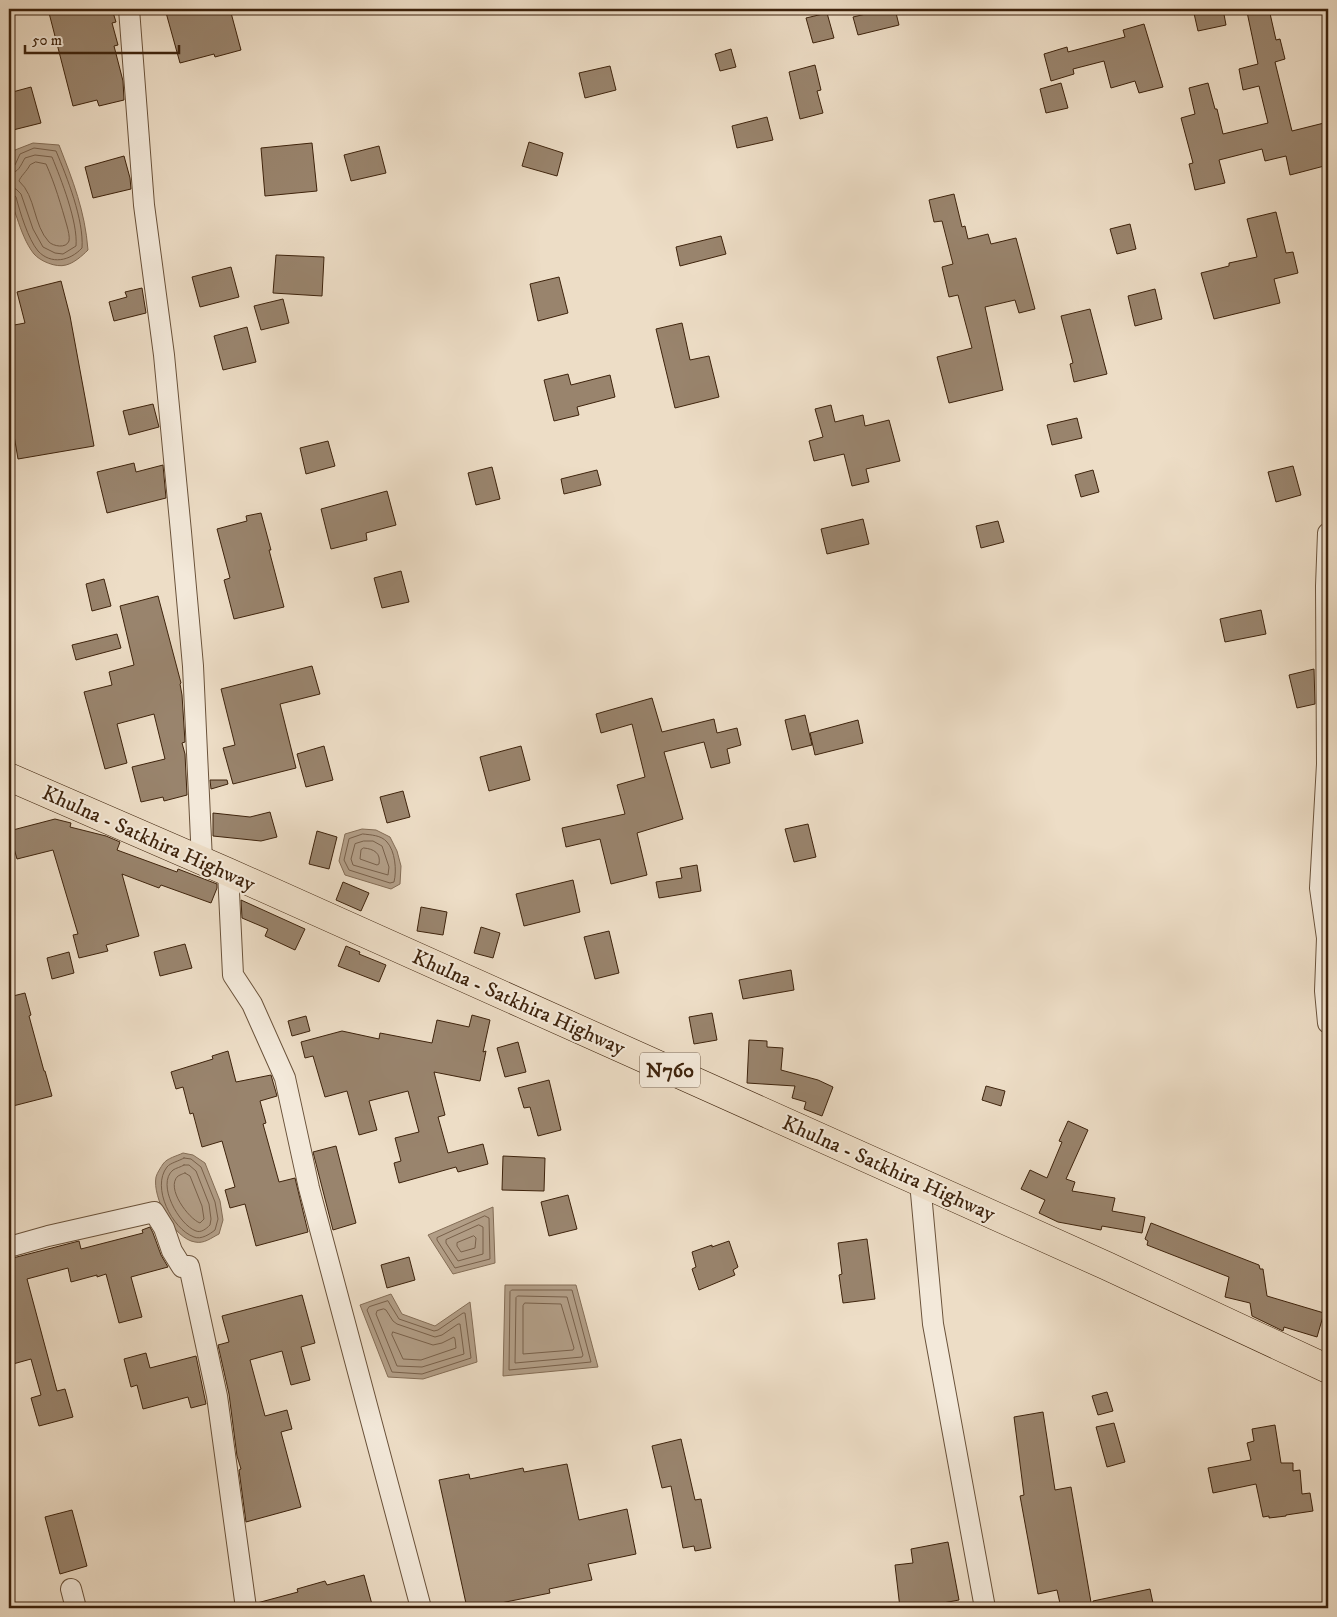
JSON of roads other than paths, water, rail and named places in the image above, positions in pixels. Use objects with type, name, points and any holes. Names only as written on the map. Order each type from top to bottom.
[{"type":"highway","name":"Khulna - Satkhira Highway","points":[[9,776],[228,872],[1107,1266],[1328,1369]]},
{"type":"street","points":[[129,9],[144,205],[164,355],[193,666],[202,861]]},
{"type":"street","points":[[1328,533],[1326,586],[1327,764],[1320,888],[1327,938],[1326,991],[1328,1023]]},
{"type":"street","points":[[228,872],[233,975],[252,1004],[285,1078],[309,1188],[421,1608]]},
{"type":"street","points":[[920,1182],[933,1324],[985,1608]]},
{"type":"street","points":[[9,1247],[48,1236],[154,1212],[164,1228],[172,1251],[182,1266],[188,1266],[192,1283],[217,1396],[246,1608]]},
{"type":"street","points":[[71,1589],[76,1608]]},
{"type":"water","points":[[33,143],[59,145],[74,184],[81,209],[88,250],[81,257],[66,265],[58,266],[48,263],[34,254],[24,237],[13,206],[9,182],[11,161],[15,150]]},
{"type":"water","points":[[362,829],[376,830],[390,837],[397,851],[401,866],[400,884],[391,889],[345,875],[339,861],[345,834]]},
{"type":"water","points":[[183,1153],[193,1155],[205,1163],[220,1201],[223,1220],[219,1234],[201,1242],[187,1239],[179,1233],[166,1216],[157,1195],[156,1177],[160,1168],[167,1160]]},
{"type":"water","points":[[493,1207],[495,1263],[453,1274],[428,1235]]},
{"type":"water","points":[[505,1285],[576,1285],[598,1367],[503,1376]]},
{"type":"water","points":[[391,1294],[402,1314],[435,1326],[470,1302],[477,1362],[423,1379],[388,1377],[360,1305]]}]
